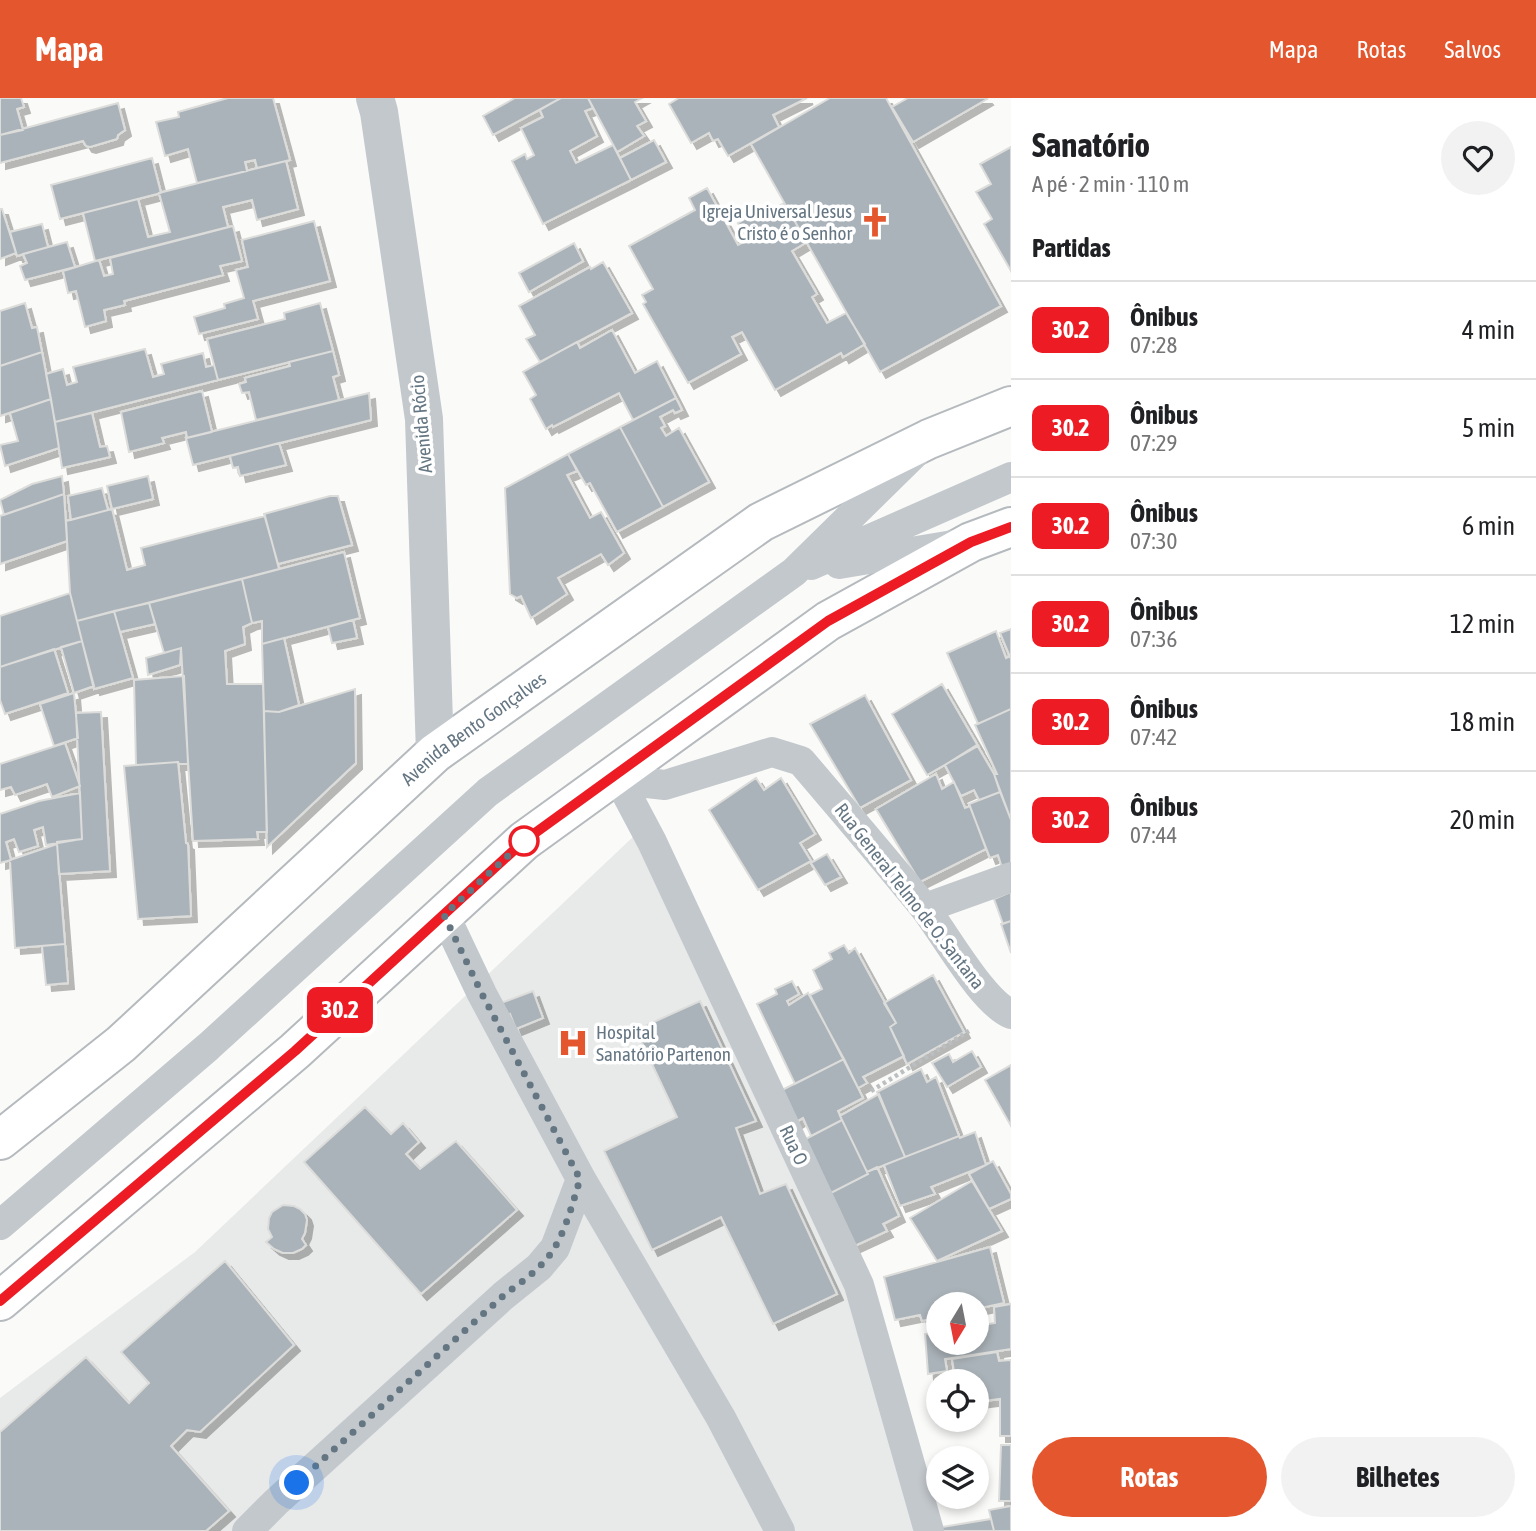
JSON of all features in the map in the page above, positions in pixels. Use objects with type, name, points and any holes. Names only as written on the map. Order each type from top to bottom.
[{"type":"main road","name":"Avenida Bento Gonçalves","points":[[0,1140],[121,1044],[435,753],[761,522],[929,439],[1011,406]]},
{"type":"main road","points":[[0,1301],[295,1051],[524,841],[828,621],[971,542],[1011,527]]},
{"type":"street","name":"Avenida Rócio","points":[[374,98],[379,112],[424,419],[435,753]]},
{"type":"lane","points":[[0,1225],[208,1047],[488,792],[794,572],[929,439]]},
{"type":"lane","points":[[794,572],[1011,477]]},
{"type":"lane","points":[[794,572],[971,542]]},
{"type":"lane","name":"Rua General Telmo de O. Santana","points":[[616,774],[638,782],[665,785],[772,752],[801,761],[925,908],[975,980],[1007,1012]]},
{"type":"lane","name":"Rua O","points":[[616,774],[652,842],[859,1285],[929,1531]]},
{"type":"lane","points":[[925,908],[1011,877]]},
{"type":"lane","points":[[444,915],[482,994],[580,1179],[721,1418],[779,1531]]},
{"type":"lane","points":[[247,1531],[503,1296],[539,1267],[555,1248],[580,1179]]},
{"type":"path","points":[[871,1091],[1007,1012]]},
{"type":"shaded area","name":"Hospital Sanatório Partenon","points":[[635,835],[845,1289],[915,1531],[0,1531],[0,1398],[195,1252]]},
{"type":"building","points":[[0,98],[21,98],[24,107],[17,109],[23,130],[0,135]]},
{"type":"building","points":[[228,98],[273,98],[290,160],[257,168],[255,160],[245,162],[247,171],[197,183],[188,149],[165,156],[156,122],[179,117],[178,112]]},
{"type":"building","points":[[515,98],[561,98],[493,135],[483,116]]},
{"type":"building","points":[[561,98],[588,98],[593,108],[585,111],[597,136],[570,151],[576,163],[613,145],[631,180],[543,224],[512,161],[525,154],[527,159],[534,155],[521,128],[543,117],[540,110]]},
{"type":"building","points":[[588,98],[642,98],[635,102],[646,121],[637,126],[644,136],[617,152]]},
{"type":"building","points":[[679,98],[807,98],[773,115],[779,127],[728,156],[718,139],[713,141],[709,133],[691,143],[669,104]]},
{"type":"building","name":"Igreja Universal Jesus Cristo é o Senhor","points":[[830,98],[886,98],[1001,306],[880,372],[751,144]]},
{"type":"building","points":[[908,98],[987,99],[913,142],[892,107]]},
{"type":"building","points":[[118,103],[125,130],[117,139],[90,147],[83,141],[0,163],[0,135]]},
{"type":"building","points":[[654,140],[666,162],[631,180],[620,158]]},
{"type":"building","points":[[1011,147],[1011,271],[984,224],[992,219],[976,192],[991,184],[980,164]]},
{"type":"building","points":[[152,158],[161,193],[60,219],[51,185]]},
{"type":"building","points":[[286,161],[298,209],[257,220],[252,200],[223,207],[228,227],[95,261],[83,213],[138,199],[148,237],[170,232],[159,193]]},
{"type":"building","points":[[707,188],[738,245],[748,240],[738,223],[759,211],[761,216],[784,203],[807,242],[792,251],[817,294],[812,297],[827,323],[846,313],[865,344],[843,357],[841,353],[775,390],[742,332],[732,337],[741,354],[688,383],[643,304],[646,302],[642,295],[653,289],[629,246],[695,210],[689,198]]},
{"type":"building","points":[[0,209],[16,253],[0,259]]},
{"type":"building","points":[[314,221],[330,281],[253,301],[258,319],[199,334],[194,317],[225,308],[224,304],[244,298],[236,270],[248,267],[242,240]]},
{"type":"building","points":[[42,224],[48,247],[17,256],[10,232]]},
{"type":"building","points":[[233,226],[242,261],[220,266],[223,275],[124,301],[125,305],[104,310],[106,321],[85,327],[76,291],[68,293],[63,271],[99,260],[104,276],[113,274],[110,258]]},
{"type":"building","points":[[67,242],[75,267],[25,280],[20,266],[27,263],[23,254]]},
{"type":"building","points":[[574,243],[583,261],[529,292],[519,273]]},
{"type":"building","points":[[603,262],[632,313],[540,362],[526,339],[535,335],[519,306]]},
{"type":"building","points":[[25,303],[32,328],[37,327],[42,352],[0,366],[0,311]]},
{"type":"building","points":[[320,303],[333,351],[218,380],[207,339],[285,319],[284,313]]},
{"type":"building","points":[[612,330],[635,373],[657,361],[676,398],[633,420],[619,393],[546,429],[530,399],[536,395],[523,372],[577,342],[580,348]]},
{"type":"building","points":[[145,349],[153,377],[164,374],[161,364],[203,353],[206,367],[214,365],[218,380],[55,422],[46,374],[63,369],[67,385],[77,382],[73,367]]},
{"type":"building","points":[[333,351],[339,375],[333,377],[339,400],[256,420],[249,392],[242,393],[239,384],[246,382],[245,378],[290,366],[289,362]]},
{"type":"building","points":[[42,352],[51,399],[0,416],[0,366]]},
{"type":"building","points":[[202,391],[212,432],[187,438],[186,432],[162,438],[164,443],[129,452],[121,412]]},
{"type":"building","points":[[369,393],[371,420],[193,465],[186,438]]},
{"type":"building","points":[[676,398],[682,410],[675,413],[673,410],[660,417],[665,426],[661,428],[666,436],[679,428],[709,482],[663,507],[620,427]]},
{"type":"building","points":[[51,399],[59,448],[5,466],[0,445],[18,441],[10,413]]},
{"type":"building","points":[[92,413],[100,447],[107,446],[110,457],[62,468],[55,422]]},
{"type":"building","points":[[620,427],[663,507],[617,532],[590,483],[586,485],[568,454]]},
{"type":"building","points":[[279,443],[286,465],[240,476],[238,467],[233,468],[230,456]]},
{"type":"building","points":[[568,454],[577,471],[567,475],[590,518],[601,512],[624,553],[608,565],[601,554],[558,578],[567,594],[531,618],[521,596],[517,598],[510,594],[505,488]]},
{"type":"building","points":[[62,476],[64,494],[4,515],[0,500],[32,484]]},
{"type":"building","points":[[148,476],[153,499],[112,509],[107,486]]},
{"type":"building","points":[[102,488],[108,510],[71,520],[68,496]]},
{"type":"building","points":[[64,494],[67,541],[0,564],[0,516]]},
{"type":"building","points":[[338,496],[352,545],[278,564],[264,514]]},
{"type":"building","points":[[112,509],[127,570],[145,565],[141,548],[265,516],[279,569],[77,621],[70,593],[66,521]]},
{"type":"building","points":[[344,552],[360,618],[262,644],[262,621],[252,623],[242,579]]},
{"type":"building","points":[[242,579],[252,623],[243,627],[245,644],[225,651],[227,684],[263,684],[267,832],[257,832],[258,839],[193,841],[181,648],[164,653],[149,603]]},
{"type":"building","points":[[70,593],[82,641],[0,667],[0,616]]},
{"type":"building","points":[[149,603],[155,624],[120,632],[114,611]]},
{"type":"building","points":[[114,611],[133,678],[94,689],[77,621]]},
{"type":"building","points":[[353,620],[357,638],[332,643],[328,627]]},
{"type":"building","points":[[1011,629],[1011,659],[1000,633]]},
{"type":"building","points":[[996,631],[1006,658],[1010,656],[1011,659],[1011,709],[978,724],[947,653]]},
{"type":"building","points":[[284,638],[299,705],[279,712],[264,711],[262,644]]},
{"type":"building","points":[[82,641],[94,686],[74,693],[61,647]]},
{"type":"building","points":[[181,648],[180,665],[148,675],[146,658]]},
{"type":"building","points":[[54,649],[68,693],[5,714],[0,700],[0,667]]},
{"type":"building","points":[[184,676],[188,764],[178,762],[136,765],[134,680]]},
{"type":"building","points":[[942,684],[978,746],[927,775],[892,714]]},
{"type":"building","points":[[355,689],[356,763],[267,847],[264,711],[279,712]]},
{"type":"building","points":[[74,693],[78,738],[54,746],[40,704]]},
{"type":"building","points":[[865,695],[911,780],[860,808],[810,724]]},
{"type":"building","points":[[1011,709],[1011,820],[994,774],[997,774],[975,725]]},
{"type":"building","points":[[101,712],[110,871],[59,874],[57,842],[82,839],[76,713]]},
{"type":"building","points":[[65,743],[80,786],[52,797],[47,784],[15,795],[11,787],[0,790],[0,764]]},
{"type":"building","points":[[977,745],[994,774],[1000,792],[979,800],[974,790],[961,796],[945,765]]},
{"type":"building","points":[[178,762],[188,844],[191,916],[138,919],[124,766]]},
{"type":"building","points":[[936,774],[942,789],[954,782],[965,808],[970,806],[986,849],[920,882],[876,809]]},
{"type":"building","points":[[756,778],[764,790],[781,778],[815,834],[800,843],[811,861],[758,890],[709,810]]},
{"type":"building","points":[[1000,792],[1011,820],[1011,871],[1004,874],[998,855],[990,858],[969,804]]},
{"type":"building","points":[[80,793],[82,839],[46,845],[43,827],[34,830],[38,846],[19,852],[14,839],[6,842],[11,860],[0,863],[0,814],[39,801]]},
{"type":"building","points":[[57,844],[65,944],[15,948],[10,860]]},
{"type":"building","points":[[827,854],[841,877],[825,885],[811,863]]},
{"type":"building","points":[[1011,892],[1011,921],[1003,924],[994,899]]},
{"type":"building","points":[[1011,921],[1011,953],[1001,924]]},
{"type":"building","points":[[65,944],[68,983],[46,985],[42,946]]},
{"type":"building","points":[[844,945],[849,953],[855,948],[896,1023],[890,1027],[904,1056],[863,1077],[867,1083],[858,1088],[810,995],[822,989],[813,970],[832,959],[829,953]]},
{"type":"building","points":[[933,975],[964,1032],[907,1064],[890,1027],[896,1023],[884,1003]]},
{"type":"building","points":[[792,981],[799,994],[787,1001],[789,1005],[808,993],[844,1059],[795,1084],[757,1004],[777,994],[775,989]]},
{"type":"building","points":[[533,991],[543,1018],[516,1029],[510,1014],[506,1016],[501,1003]]},
{"type":"building","points":[[700,1001],[756,1121],[736,1128],[760,1194],[786,1184],[837,1294],[773,1324],[721,1217],[652,1250],[604,1151],[677,1117],[636,1030]]},
{"type":"building","points":[[972,1051],[981,1067],[947,1087],[932,1063],[949,1054],[953,1062]]},
{"type":"building","points":[[844,1059],[863,1098],[838,1111],[842,1120],[811,1136],[803,1118],[789,1126],[774,1094]]},
{"type":"building","points":[[1011,1065],[1011,1126],[985,1080]]},
{"type":"building","points":[[921,1069],[927,1082],[936,1077],[959,1136],[905,1157],[877,1092]]},
{"type":"building","points":[[879,1094],[905,1157],[867,1172],[840,1116]]},
{"type":"building","points":[[365,1107],[391,1134],[403,1123],[419,1142],[406,1154],[420,1169],[456,1141],[517,1210],[421,1294],[304,1162]]},
{"type":"building","points":[[842,1120],[868,1174],[821,1198],[796,1144]]},
{"type":"building","points":[[975,1132],[986,1165],[931,1187],[935,1194],[900,1206],[884,1165]]},
{"type":"building","points":[[993,1161],[1011,1194],[1011,1199],[989,1209],[969,1174]]},
{"type":"building","points":[[877,1167],[899,1216],[883,1224],[887,1231],[846,1250],[821,1198]]},
{"type":"building","points":[[972,1181],[1002,1231],[937,1261],[910,1218]]},
{"type":"building","points":[[283,1205],[300,1209],[307,1220],[302,1239],[306,1245],[293,1253],[283,1253],[266,1242],[272,1237],[268,1229],[269,1218],[272,1212]]},
{"type":"building","points":[[990,1247],[1004,1303],[989,1306],[989,1292],[926,1292],[926,1320],[922,1321],[920,1315],[895,1320],[884,1277]]},
{"type":"building","points":[[225,1261],[294,1345],[200,1432],[187,1430],[171,1446],[229,1511],[206,1531],[0,1531],[0,1432],[86,1357],[129,1403],[149,1383],[121,1352]]},
{"type":"building","points":[[1011,1304],[1011,1349],[989,1352],[989,1324],[995,1323],[994,1307]]},
{"type":"building","points":[[997,1352],[999,1361],[1011,1360],[1011,1436],[1000,1436],[1000,1399],[989,1400],[989,1369],[954,1369],[952,1359]]},
{"type":"building","points":[[927,1355],[971,1355],[945,1359],[947,1369],[928,1369]]},
{"type":"building","points":[[1001,1445],[1011,1445],[1011,1501],[999,1501]]},
{"type":"building","points":[[1011,1506],[1011,1531],[994,1531],[989,1510]]},
{"type":"building","points":[[991,1519],[994,1531],[937,1531],[936,1528]]},
{"type":"bus line","name":"30.2","points":[[0,1301],[295,1051],[524,841],[828,621],[971,542],[1011,527]]},
{"type":"place","name":"Igreja Universal Jesus Cristo é o Senhor","points":[[875,222]]},
{"type":"place","name":"Hospital Sanatório Partenon","points":[[573,1043]]},
{"type":"route","points":[[297,1483],[503,1296],[539,1267],[555,1248],[566,1222],[580,1179],[482,994],[444,915],[524,841]]}]
